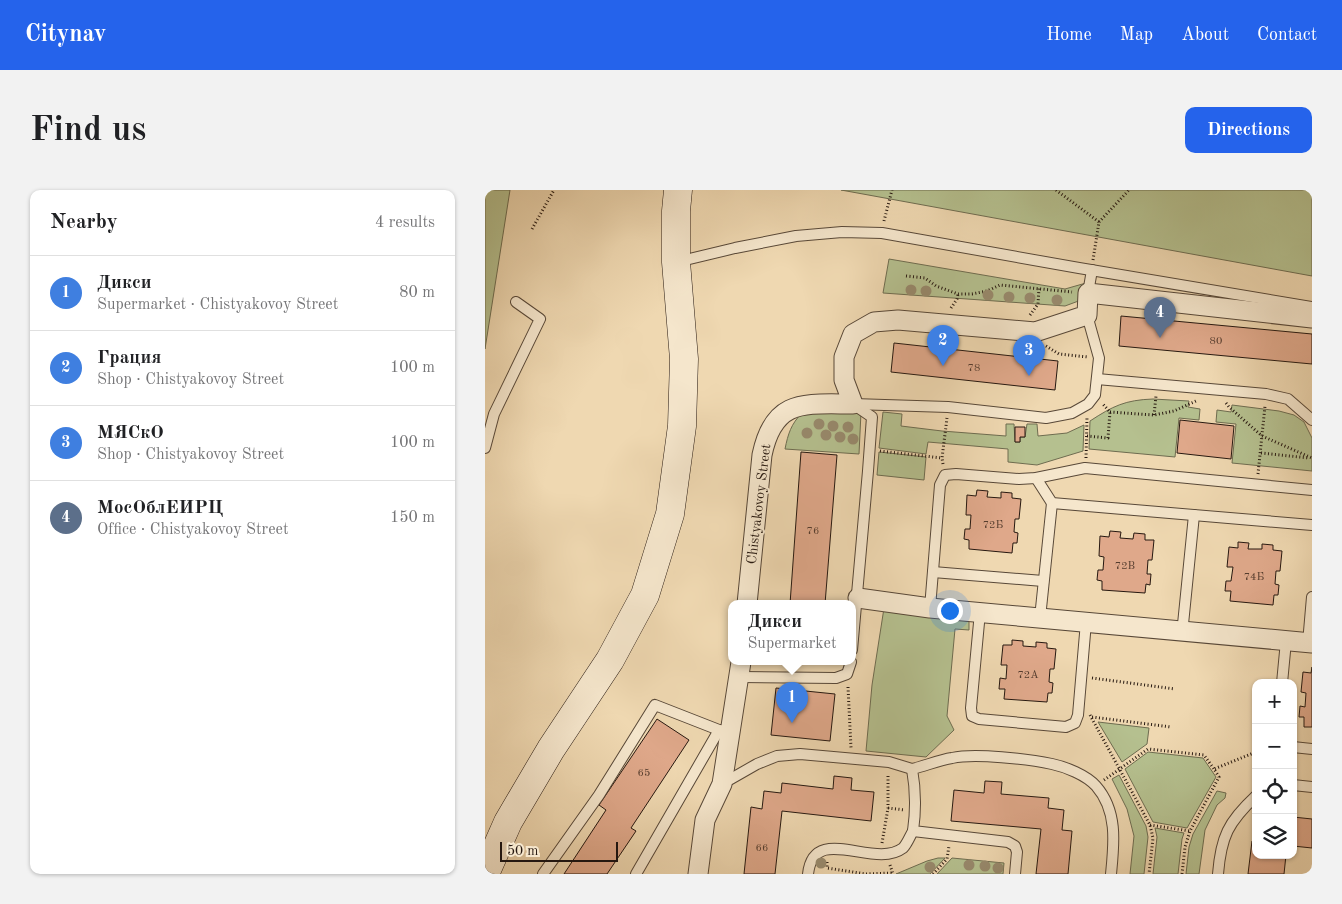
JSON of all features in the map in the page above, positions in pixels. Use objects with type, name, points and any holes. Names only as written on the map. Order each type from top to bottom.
[{"type":"street","points":[[485,874],[508,822],[551,749],[610,660],[645,595],[670,514],[682,426],[684,359],[676,262],[678,190]]},
{"type":"street","points":[[853,404],[844,380],[844,357],[853,334],[874,322],[898,320],[1035,332],[1087,315],[1081,292],[1312,318]]},
{"type":"street","name":"Chistyakovoy Street","points":[[747,600],[762,455],[770,428],[780,416],[795,407],[814,404],[853,404]]},
{"type":"street","points":[[858,598],[930,608],[1086,622],[1210,637],[1310,643]]},
{"type":"street","points":[[698,874],[705,820],[722,784],[724,731],[740,669]]},
{"type":"lane","points":[[676,262],[796,236],[842,232],[882,232],[1312,307]]},
{"type":"lane","points":[[1081,292],[1092,270]]},
{"type":"lane","points":[[485,448],[494,414],[540,319],[516,302]]},
{"type":"lane","points":[[853,404],[948,407],[1046,418],[1072,413],[1088,404],[1095,395],[1099,358],[1087,315]]},
{"type":"lane","points":[[1097,379],[1266,394],[1288,399],[1312,420]]},
{"type":"lane","points":[[853,404],[872,417],[856,615]]},
{"type":"lane","points":[[930,608],[941,485],[945,475],[956,474],[1019,479],[1036,478],[1085,468],[1312,490]]},
{"type":"lane","points":[[1036,478],[1052,503],[1040,618]]},
{"type":"lane","points":[[1052,503],[1312,525]]},
{"type":"lane","points":[[1182,634],[1194,515]]},
{"type":"lane","points":[[933,572],[1043,581]]},
{"type":"lane","points":[[1310,643],[1312,597]]},
{"type":"lane","points":[[980,612],[971,708],[972,716],[979,719],[1066,727],[1075,723],[1080,698],[1086,622]]},
{"type":"lane","points":[[1282,679],[1286,641]]},
{"type":"lane","points":[[740,669],[836,678],[847,674],[850,665]]},
{"type":"lane","points":[[543,874],[599,795],[655,706],[724,731],[636,874]]},
{"type":"lane","points":[[1297,747],[1312,749]]},
{"type":"lane","points":[[722,784],[757,764],[777,756],[800,754],[889,762],[911,770],[953,757],[1002,758],[1053,764],[1079,774],[1096,786],[1108,809],[1115,833],[1111,874]]},
{"type":"lane","points":[[808,874],[811,858],[819,851],[828,848],[886,854],[904,847],[913,831],[916,811],[916,789],[911,770]]},
{"type":"lane","points":[[1297,785],[1312,787]]},
{"type":"lane","points":[[1218,874],[1220,852],[1227,831],[1239,812],[1252,800]]},
{"type":"lane","points":[[913,831],[1008,842],[1015,846],[1017,852],[1015,874]]},
{"type":"path","points":[[532,229],[554,190]]},
{"type":"path","points":[[882,232],[892,190]]},
{"type":"path","points":[[1055,190],[1099,222]]},
{"type":"path","points":[[1092,270],[1099,222],[1129,190]]},
{"type":"path","points":[[906,276],[925,278],[936,286],[958,294],[987,291],[999,285],[1081,292]]},
{"type":"path","points":[[1039,288],[1038,304],[1020,331],[1059,354],[1099,358]]},
{"type":"path","points":[[1154,415],[1157,384]]},
{"type":"path","points":[[1095,395],[1110,412],[1154,415],[1173,411],[1203,399],[1204,389]]},
{"type":"path","points":[[1223,391],[1223,396],[1229,407],[1262,436],[1312,458]]},
{"type":"path","points":[[1257,485],[1266,394]]},
{"type":"path","points":[[1085,468],[1088,404]]},
{"type":"path","points":[[870,450],[942,458],[948,407]]},
{"type":"path","points":[[1087,436],[1108,438],[1110,412]]},
{"type":"path","points":[[1261,453],[1312,458]]},
{"type":"path","points":[[847,674],[852,759]]},
{"type":"path","points":[[1081,677],[1175,688]]},
{"type":"path","points":[[1080,698],[1150,825],[1153,838],[1149,874]]},
{"type":"path","points":[[1091,717],[1171,727]]},
{"type":"path","points":[[1096,786],[1148,748],[1204,754],[1219,777],[1190,831],[1185,848],[1182,874]]},
{"type":"path","points":[[1214,769],[1252,754]]},
{"type":"path","points":[[882,842],[888,808],[888,773]]},
{"type":"path","points":[[1150,825],[1190,831]]},
{"type":"path","points":[[933,874],[947,859],[951,835]]},
{"type":"path","points":[[828,848],[827,868],[866,874],[893,873]]},
{"type":"green space","points":[[485,190],[510,190],[485,349]]},
{"type":"green space","points":[[841,190],[1312,190],[1312,276]]},
{"type":"green space","points":[[889,259],[1065,289],[1093,281],[1092,296],[1065,306],[883,293]]},
{"type":"green space","points":[[1153,399],[1189,401],[1188,407],[1200,409],[1199,420],[1179,418],[1175,457],[1089,449],[1090,421],[1120,405]]},
{"type":"green space","points":[[1232,405],[1279,411],[1294,415],[1304,422],[1312,438],[1312,471],[1232,463],[1236,424],[1216,422],[1217,410],[1231,412]]},
{"type":"green space","points":[[861,412],[859,454],[785,449],[795,421],[802,413]]},
{"type":"green space","points":[[883,412],[902,414],[901,426],[942,431],[1006,436],[1006,424],[1014,424],[1015,442],[1020,442],[1020,437],[1025,437],[1027,424],[1037,424],[1038,436],[1067,433],[1084,425],[1083,451],[1037,465],[1008,462],[1008,449],[928,442],[926,454],[879,448]]},
{"type":"green space","points":[[879,452],[926,457],[924,480],[877,475]]},
{"type":"green space","points":[[884,608],[918,613],[926,617],[969,621],[969,630],[955,629],[947,716],[954,730],[926,757],[866,751],[872,685]]},
{"type":"green space","points":[[1098,722],[1149,728],[1147,744],[1122,762]]},
{"type":"green space","points":[[1148,752],[1203,758],[1216,777],[1187,828],[1153,822],[1125,769]]},
{"type":"green space","points":[[1119,775],[1146,826],[1148,837],[1144,874],[1130,874],[1134,836],[1127,809],[1112,779]]},
{"type":"green space","points":[[1217,791],[1226,793],[1225,798],[1217,805],[1205,830],[1199,874],[1186,874],[1189,847],[1193,834]]},
{"type":"green space","points":[[1155,828],[1184,833],[1178,874],[1153,874],[1157,837]]},
{"type":"green space","points":[[945,858],[930,874],[896,874],[927,861]]},
{"type":"green space","points":[[952,858],[1004,863],[1003,874],[937,874]]},
{"type":"building","points":[[1121,316],[1312,334],[1312,364],[1119,346]]},
{"type":"building","points":[[894,343],[1058,361],[1055,390],[891,372]]},
{"type":"building","points":[[1180,420],[1234,426],[1231,459],[1177,453]]},
{"type":"building","points":[[1015,427],[1025,427],[1025,437],[1020,437],[1020,442],[1015,442]]},
{"type":"building","points":[[801,452],[837,455],[825,600],[790,600]]},
{"type":"building","points":[[977,490],[988,491],[987,497],[1001,498],[1001,492],[1012,493],[1012,498],[1021,499],[1019,519],[1015,519],[1014,532],[1018,533],[1017,543],[1013,543],[1012,553],[969,549],[969,540],[964,539],[965,529],[970,529],[971,515],[966,515],[967,495],[976,496]]},
{"type":"building","points":[[1110,531],[1121,532],[1120,538],[1133,539],[1134,533],[1145,534],[1145,540],[1154,540],[1152,560],[1148,560],[1147,574],[1151,574],[1150,585],[1146,584],[1145,593],[1102,590],[1102,581],[1097,580],[1098,570],[1103,570],[1104,557],[1099,556],[1100,536],[1109,537]]},
{"type":"building","points":[[1238,542],[1249,543],[1248,549],[1262,549],[1262,544],[1273,545],[1273,550],[1282,551],[1280,571],[1276,571],[1275,584],[1279,585],[1278,595],[1274,595],[1273,605],[1230,601],[1231,591],[1225,591],[1226,581],[1231,581],[1233,567],[1227,567],[1229,547],[1238,548]]},
{"type":"building","points":[[1012,640],[1023,641],[1023,646],[1036,647],[1036,642],[1047,643],[1047,648],[1056,649],[1054,669],[1050,669],[1049,682],[1053,683],[1052,693],[1048,693],[1047,702],[1004,699],[1005,689],[999,689],[1000,678],[1006,679],[1007,665],[1001,665],[1003,645],[1012,645]]},
{"type":"building","points":[[1312,667],[1312,727],[1304,727],[1304,717],[1299,717],[1300,706],[1305,707],[1306,693],[1301,692],[1303,672],[1311,673]]},
{"type":"building","points":[[776,688],[835,694],[830,741],[771,735]]},
{"type":"building","points":[[657,719],[689,740],[631,828],[636,831],[607,874],[564,874],[606,810],[599,805]]},
{"type":"building","points":[[834,776],[852,778],[851,790],[874,792],[871,821],[782,811],[775,874],[744,874],[751,807],[762,809],[764,791],[781,793],[782,783],[833,789]]},
{"type":"building","points":[[985,781],[1002,782],[1001,794],[1049,798],[1048,808],[1064,810],[1062,830],[1072,831],[1068,874],[1036,874],[1041,829],[951,821],[954,790],[984,793]]},
{"type":"building","points":[[1297,817],[1312,819],[1312,848],[1297,846]]},
{"type":"building","points":[[1252,841],[1252,859],[1286,859],[1284,874],[1248,874]]},
{"type":"place","name":"МосОблЕИРЦ","points":[[1160,338]]},
{"type":"place","name":"Грация","points":[[943,366]]},
{"type":"place","name":"МЯСкО","points":[[1029,376]]},
{"type":"place","name":"Дикси","points":[[792,723]]}]
